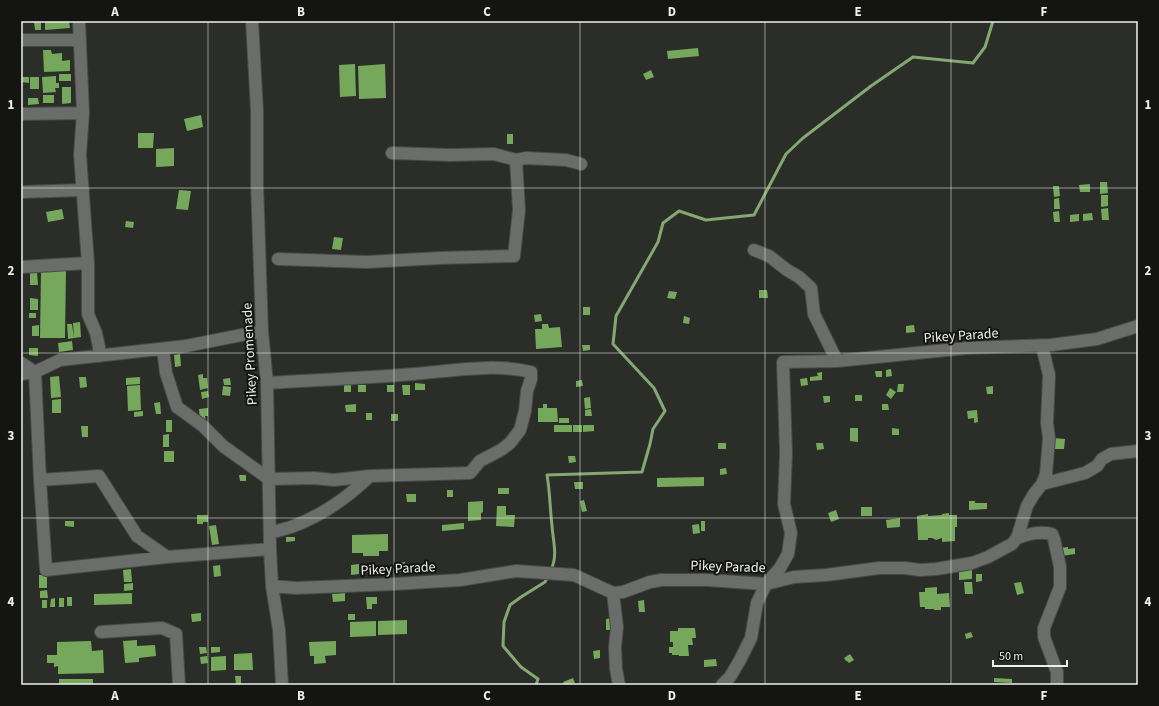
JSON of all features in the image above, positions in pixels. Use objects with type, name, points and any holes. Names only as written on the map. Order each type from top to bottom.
[{"type":"street","points":[[79,21],[84,113],[80,155],[88,263],[88,314],[96,332],[99,356]]},
{"type":"street","name":"Pikey Promenade","points":[[252,21],[262,331],[267,383],[270,549],[272,586],[278,630],[282,685]]},
{"type":"street","points":[[21,40],[80,40]]},
{"type":"street","points":[[21,114],[84,113]]},
{"type":"street","points":[[392,153],[450,155],[494,154],[516,160],[526,158],[566,160],[581,164]]},
{"type":"street","points":[[278,259],[367,262],[514,256],[519,210],[516,160]]},
{"type":"street","points":[[21,192],[83,190]]},
{"type":"street","points":[[754,250],[769,256],[799,277],[810,288],[814,314],[837,361]]},
{"type":"street","points":[[21,267],[88,263]]},
{"type":"street","name":"Pikey Parade","points":[[766,584],[785,561],[788,554],[791,533],[784,504],[786,453],[783,362],[837,361],[967,348],[1042,346],[1097,339],[1138,326]]},
{"type":"street","points":[[21,374],[35,372],[60,360],[186,346],[262,331]]},
{"type":"street","points":[[1017,538],[1027,506],[1042,484],[1046,474],[1049,438],[1047,423],[1049,375],[1042,346]]},
{"type":"street","points":[[163,349],[166,373],[177,407],[203,426],[223,446],[269,479],[314,478],[334,480],[370,476],[470,473],[480,461],[501,450],[510,443],[520,430],[525,411],[531,372],[488,368],[397,376],[267,383]]},
{"type":"street","points":[[21,364],[35,372]]},
{"type":"street","points":[[35,372],[46,570],[167,556],[270,549]]},
{"type":"street","points":[[1042,484],[1085,473],[1097,466],[1102,459],[1112,454],[1138,451]]},
{"type":"street","points":[[40,480],[99,476],[137,536],[167,556]]},
{"type":"street","points":[[270,533],[310,519],[330,508],[346,498],[370,476]]},
{"type":"street","points":[[1017,538],[1044,532],[1052,534],[1054,539],[1060,567],[1060,587],[1044,628],[1044,637],[1057,672],[1057,685]]},
{"type":"street","name":"Pikey Parade","points":[[272,586],[296,588],[395,584],[452,580],[516,571],[574,575],[612,593],[623,592],[650,582],[661,580],[719,580],[766,584],[794,577],[826,575],[861,569],[905,568],[920,570],[972,563],[1002,550],[1012,544],[1017,538]]},
{"type":"street","points":[[722,685],[730,677],[750,638],[757,603],[766,584]]},
{"type":"street","points":[[612,593],[617,627],[615,647],[616,669],[619,685]]},
{"type":"street","points":[[101,632],[162,628],[176,634],[179,685]]},
{"type":"building","points":[[41,21],[41,30],[35,30],[34,22]]},
{"type":"building","points":[[69,21],[70,28],[45,30],[45,22]]},
{"type":"building","points":[[698,48],[699,56],[668,59],[667,51]]},
{"type":"building","points":[[43,50],[51,50],[52,54],[62,53],[62,61],[70,60],[70,71],[44,72]]},
{"type":"building","points":[[355,64],[356,96],[340,97],[339,65]]},
{"type":"building","points":[[385,64],[386,98],[359,99],[358,66]]},
{"type":"building","points":[[651,70],[654,77],[646,80],[643,74]]},
{"type":"building","points":[[59,74],[71,74],[71,81],[59,81]]},
{"type":"building","points":[[56,76],[56,83],[59,83],[59,88],[55,88],[56,92],[43,93],[42,77]]},
{"type":"building","points":[[22,77],[29,77],[29,83],[21,82]]},
{"type":"building","points":[[30,77],[39,77],[39,89],[30,89]]},
{"type":"building","points":[[62,87],[71,87],[71,103],[62,104]]},
{"type":"building","points":[[43,95],[54,95],[54,103],[43,103]]},
{"type":"building","points":[[28,98],[38,98],[39,104],[28,105]]},
{"type":"building","points":[[201,115],[203,127],[187,131],[184,119]]},
{"type":"building","points":[[138,133],[154,133],[153,148],[138,148]]},
{"type":"building","points":[[507,134],[513,134],[513,144],[507,144]]},
{"type":"building","points":[[174,148],[174,166],[156,167],[156,149]]},
{"type":"building","points":[[1100,182],[1107,182],[1108,193],[1100,194]]},
{"type":"building","points":[[1090,184],[1090,192],[1080,192],[1079,185]]},
{"type":"building","points":[[1053,186],[1059,186],[1060,196],[1054,197]]},
{"type":"building","points":[[179,190],[191,191],[188,210],[176,209]]},
{"type":"building","points":[[1101,195],[1108,195],[1108,206],[1101,207]]},
{"type":"building","points":[[1059,198],[1060,209],[1054,209],[1054,199]]},
{"type":"building","points":[[1108,208],[1109,220],[1102,220],[1101,209]]},
{"type":"building","points":[[62,209],[64,219],[48,222],[46,212]]},
{"type":"building","points":[[1059,211],[1060,222],[1054,222],[1053,212]]},
{"type":"building","points":[[1092,213],[1093,220],[1083,221],[1083,214]]},
{"type":"building","points":[[1079,214],[1079,221],[1070,222],[1070,215]]},
{"type":"building","points":[[126,221],[134,222],[133,228],[125,227]]},
{"type":"building","points":[[334,237],[343,238],[341,250],[332,249]]},
{"type":"building","points":[[41,270],[66,270],[65,338],[40,338]]},
{"type":"building","points":[[37,272],[38,285],[30,285],[30,273]]},
{"type":"building","points":[[759,290],[767,290],[768,298],[759,298]]},
{"type":"building","points":[[669,291],[677,292],[675,299],[667,298]]},
{"type":"building","points":[[30,298],[38,299],[38,310],[30,310]]},
{"type":"building","points":[[583,307],[590,307],[590,315],[583,315]]},
{"type":"building","points":[[29,313],[36,313],[36,318],[29,318]]},
{"type":"building","points":[[541,314],[542,321],[535,322],[534,315]]},
{"type":"building","points":[[684,316],[690,318],[689,324],[683,323]]},
{"type":"building","points":[[80,322],[81,337],[74,338],[73,323]]},
{"type":"building","points":[[67,324],[72,324],[74,338],[68,339]]},
{"type":"building","points":[[542,324],[548,324],[549,328],[560,327],[562,347],[536,349],[535,329],[542,329]]},
{"type":"building","points":[[39,325],[39,336],[32,336],[32,326]]},
{"type":"building","points":[[914,325],[915,332],[906,333],[906,326]]},
{"type":"building","points":[[72,341],[73,350],[59,352],[58,343]]},
{"type":"building","points":[[582,345],[590,345],[590,350],[583,351]]},
{"type":"building","points":[[29,348],[38,348],[38,356],[29,355]]},
{"type":"building","points":[[180,354],[181,366],[175,367],[174,355]]},
{"type":"building","points":[[891,369],[892,376],[886,377],[886,370]]},
{"type":"building","points":[[875,371],[882,371],[882,377],[876,377]]},
{"type":"building","points":[[822,372],[822,380],[810,381],[810,377],[818,376],[817,373]]},
{"type":"building","points":[[203,374],[203,378],[207,378],[208,388],[200,390],[198,375]]},
{"type":"building","points":[[59,376],[61,397],[51,398],[50,377]]},
{"type":"building","points":[[79,377],[86,377],[87,387],[80,388]]},
{"type":"building","points":[[140,377],[140,384],[126,385],[126,378]]},
{"type":"building","points":[[230,378],[231,385],[224,385],[223,379]]},
{"type":"building","points":[[807,378],[808,385],[801,386],[800,379]]},
{"type":"building","points":[[582,380],[583,386],[576,387],[576,381]]},
{"type":"building","points":[[415,383],[425,384],[425,390],[415,390]]},
{"type":"building","points":[[898,384],[904,384],[903,392],[897,392]]},
{"type":"building","points":[[140,385],[141,410],[128,411],[127,386]]},
{"type":"building","points":[[344,385],[351,385],[351,392],[344,392]]},
{"type":"building","points":[[358,385],[366,385],[366,392],[358,392]]},
{"type":"building","points":[[387,385],[394,385],[394,392],[387,392]]},
{"type":"building","points":[[402,385],[410,385],[410,395],[403,395]]},
{"type":"building","points":[[223,386],[231,387],[230,396],[222,395]]},
{"type":"building","points":[[993,386],[993,394],[987,394],[986,387]]},
{"type":"building","points":[[890,388],[896,392],[891,399],[886,395]]},
{"type":"building","points":[[208,391],[209,397],[202,399],[201,392]]},
{"type":"building","points":[[855,395],[862,395],[862,401],[855,401]]},
{"type":"building","points":[[823,396],[830,396],[830,402],[824,403]]},
{"type":"building","points":[[590,397],[591,408],[585,409],[584,398]]},
{"type":"building","points":[[61,399],[61,413],[52,413],[52,400]]},
{"type":"building","points":[[160,402],[161,414],[156,414],[154,403]]},
{"type":"building","points":[[356,404],[356,412],[346,412],[345,405]]},
{"type":"building","points":[[543,404],[547,404],[547,408],[557,408],[558,422],[538,422],[538,408],[543,408]]},
{"type":"building","points":[[882,404],[888,404],[889,410],[882,410]]},
{"type":"building","points":[[208,408],[208,416],[205,416],[206,421],[200,421],[199,409]]},
{"type":"building","points":[[591,409],[592,416],[585,416],[585,410]]},
{"type":"building","points":[[977,410],[978,422],[974,423],[974,418],[968,419],[967,411]]},
{"type":"building","points":[[143,411],[143,416],[134,417],[134,412]]},
{"type":"building","points":[[366,413],[372,413],[372,420],[366,420]]},
{"type":"building","points":[[391,414],[398,414],[398,421],[391,421]]},
{"type":"building","points":[[559,418],[569,418],[569,423],[559,423]]},
{"type":"building","points":[[166,420],[172,420],[172,432],[166,432]]},
{"type":"building","points":[[554,425],[572,425],[572,432],[554,432]]},
{"type":"building","points":[[573,425],[582,425],[582,432],[573,432]]},
{"type":"building","points":[[583,425],[594,425],[594,431],[583,432]]},
{"type":"building","points":[[81,426],[88,426],[88,437],[82,437]]},
{"type":"building","points":[[850,428],[858,428],[858,442],[850,441]]},
{"type":"building","points":[[892,428],[899,429],[899,435],[892,435]]},
{"type":"building","points":[[169,434],[169,447],[163,447],[163,435]]},
{"type":"building","points":[[1054,438],[1065,439],[1064,449],[1054,449]]},
{"type":"building","points":[[718,443],[726,443],[726,449],[718,449]]},
{"type":"building","points":[[816,443],[823,443],[824,449],[817,450]]},
{"type":"building","points":[[164,451],[174,451],[174,462],[164,462]]},
{"type":"building","points":[[568,456],[575,456],[576,462],[569,463]]},
{"type":"building","points":[[726,468],[727,474],[720,475],[720,469]]},
{"type":"building","points":[[239,475],[246,475],[246,481],[240,481]]},
{"type":"building","points":[[704,477],[704,486],[657,487],[657,478]]},
{"type":"building","points":[[574,482],[583,482],[583,489],[575,489]]},
{"type":"building","points":[[498,488],[509,488],[509,494],[498,494]]},
{"type":"building","points":[[447,490],[453,490],[453,497],[447,497]]},
{"type":"building","points":[[406,494],[416,494],[416,502],[407,502]]},
{"type":"building","points":[[584,500],[587,511],[582,512],[580,501]]},
{"type":"building","points":[[483,501],[481,520],[468,521],[468,502]]},
{"type":"building","points":[[969,501],[975,501],[975,503],[987,503],[987,509],[969,510]]},
{"type":"building","points":[[497,506],[506,506],[506,515],[515,515],[514,527],[496,526]]},
{"type":"building","points":[[861,507],[872,507],[872,516],[861,516]]},
{"type":"building","points":[[836,510],[839,519],[831,522],[828,513]]},
{"type":"building","points":[[949,513],[949,515],[957,515],[955,541],[942,542],[942,538],[936,540],[928,538],[928,540],[918,540],[917,516],[928,514],[928,516],[942,515]]},
{"type":"building","points":[[197,515],[208,515],[208,522],[197,524]]},
{"type":"building","points":[[900,518],[900,527],[887,528],[886,520]]},
{"type":"building","points":[[65,521],[74,521],[74,527],[65,526]]},
{"type":"building","points":[[701,521],[705,521],[705,531],[701,531]]},
{"type":"building","points":[[464,523],[464,529],[442,531],[442,525]]},
{"type":"building","points":[[699,524],[700,533],[693,534],[692,525]]},
{"type":"building","points":[[216,525],[219,544],[212,545],[209,526]]},
{"type":"building","points":[[388,534],[388,551],[379,551],[379,556],[363,556],[363,553],[352,553],[352,535]]},
{"type":"building","points":[[286,537],[295,537],[295,541],[286,542]]},
{"type":"building","points":[[1068,547],[1068,549],[1075,548],[1075,554],[1061,556],[1060,548]]},
{"type":"building","points":[[405,562],[405,571],[396,572],[395,563]]},
{"type":"building","points":[[359,564],[359,574],[351,575],[351,565]]},
{"type":"building","points":[[220,565],[221,576],[214,577],[213,566]]},
{"type":"building","points":[[363,567],[371,567],[371,573],[363,573]]},
{"type":"building","points":[[131,569],[132,582],[124,582],[123,570]]},
{"type":"building","points":[[959,570],[972,570],[972,579],[959,580]]},
{"type":"building","points":[[976,574],[982,574],[982,581],[976,582]]},
{"type":"building","points":[[39,575],[47,575],[47,588],[39,588]]},
{"type":"building","points":[[964,582],[972,582],[973,594],[965,594]]},
{"type":"building","points":[[1021,582],[1024,593],[1017,595],[1014,583]]},
{"type":"building","points":[[133,583],[133,590],[124,591],[124,584]]},
{"type":"building","points":[[937,587],[937,594],[949,593],[950,607],[941,607],[941,610],[934,610],[920,607],[919,592],[925,592],[925,588]]},
{"type":"building","points":[[47,590],[48,598],[40,598],[40,591]]},
{"type":"building","points":[[132,593],[132,604],[94,605],[94,594]]},
{"type":"building","points":[[345,593],[345,601],[333,602],[332,594]]},
{"type":"building","points":[[67,597],[72,597],[72,606],[67,606]]},
{"type":"building","points":[[366,597],[377,597],[377,604],[372,604],[372,609],[367,609]]},
{"type":"building","points":[[55,598],[55,607],[50,607],[51,599]]},
{"type":"building","points":[[59,598],[64,598],[64,607],[59,607]]},
{"type":"building","points":[[42,600],[47,600],[47,608],[42,608]]},
{"type":"building","points":[[644,600],[645,612],[639,612],[638,601]]},
{"type":"building","points":[[201,613],[201,621],[192,622],[191,614]]},
{"type":"building","points":[[348,614],[355,614],[355,620],[348,620]]},
{"type":"building","points":[[611,618],[612,630],[606,630],[606,619]]},
{"type":"building","points":[[407,620],[407,634],[378,635],[378,621]]},
{"type":"building","points":[[376,621],[376,636],[350,637],[350,622]]},
{"type":"building","points":[[678,628],[695,628],[696,638],[692,638],[693,645],[688,645],[689,656],[672,655],[672,653],[669,653],[669,647],[673,647],[673,642],[670,642],[670,631],[678,631]]},
{"type":"building","points":[[971,632],[973,637],[966,639],[965,634]]},
{"type":"building","points":[[137,640],[137,646],[155,645],[156,656],[139,658],[139,662],[125,663],[123,641]]},
{"type":"building","points":[[91,641],[92,651],[103,650],[104,673],[58,674],[58,666],[54,667],[54,663],[47,663],[47,655],[57,655],[57,642]]},
{"type":"building","points":[[336,641],[336,655],[325,656],[326,663],[314,664],[314,656],[310,656],[309,642]]},
{"type":"building","points":[[199,647],[206,647],[207,653],[200,654]]},
{"type":"building","points":[[211,647],[220,647],[220,652],[211,653]]},
{"type":"building","points":[[600,650],[600,658],[594,659],[593,651]]},
{"type":"building","points":[[252,653],[253,670],[234,670],[234,654]]},
{"type":"building","points":[[850,654],[854,660],[849,663],[844,658]]},
{"type":"building","points":[[207,656],[208,663],[201,664],[200,657]]},
{"type":"building","points":[[226,656],[226,670],[211,671],[211,657]]},
{"type":"building","points":[[716,659],[717,666],[704,667],[704,660]]},
{"type":"building","points":[[235,676],[241,676],[241,685],[236,685]]},
{"type":"building","points":[[573,678],[575,683],[564,685],[563,682]]},
{"type":"building","points":[[994,678],[1012,679],[1012,683],[994,682]]},
{"type":"building","points":[[59,679],[93,679],[93,685],[59,685]]},
{"type":"waterway","points":[[551,570],[554,559],[554,548],[547,475],[642,472],[653,429],[665,411],[654,388],[613,344],[616,316],[658,242],[663,223],[679,211],[706,220],[754,215],[786,154],[803,138],[871,86],[913,57],[973,63],[985,47],[993,21]]},
{"type":"waterway","points":[[536,685],[538,679],[521,667],[503,646],[504,622],[510,605],[545,582],[548,576]]}]
